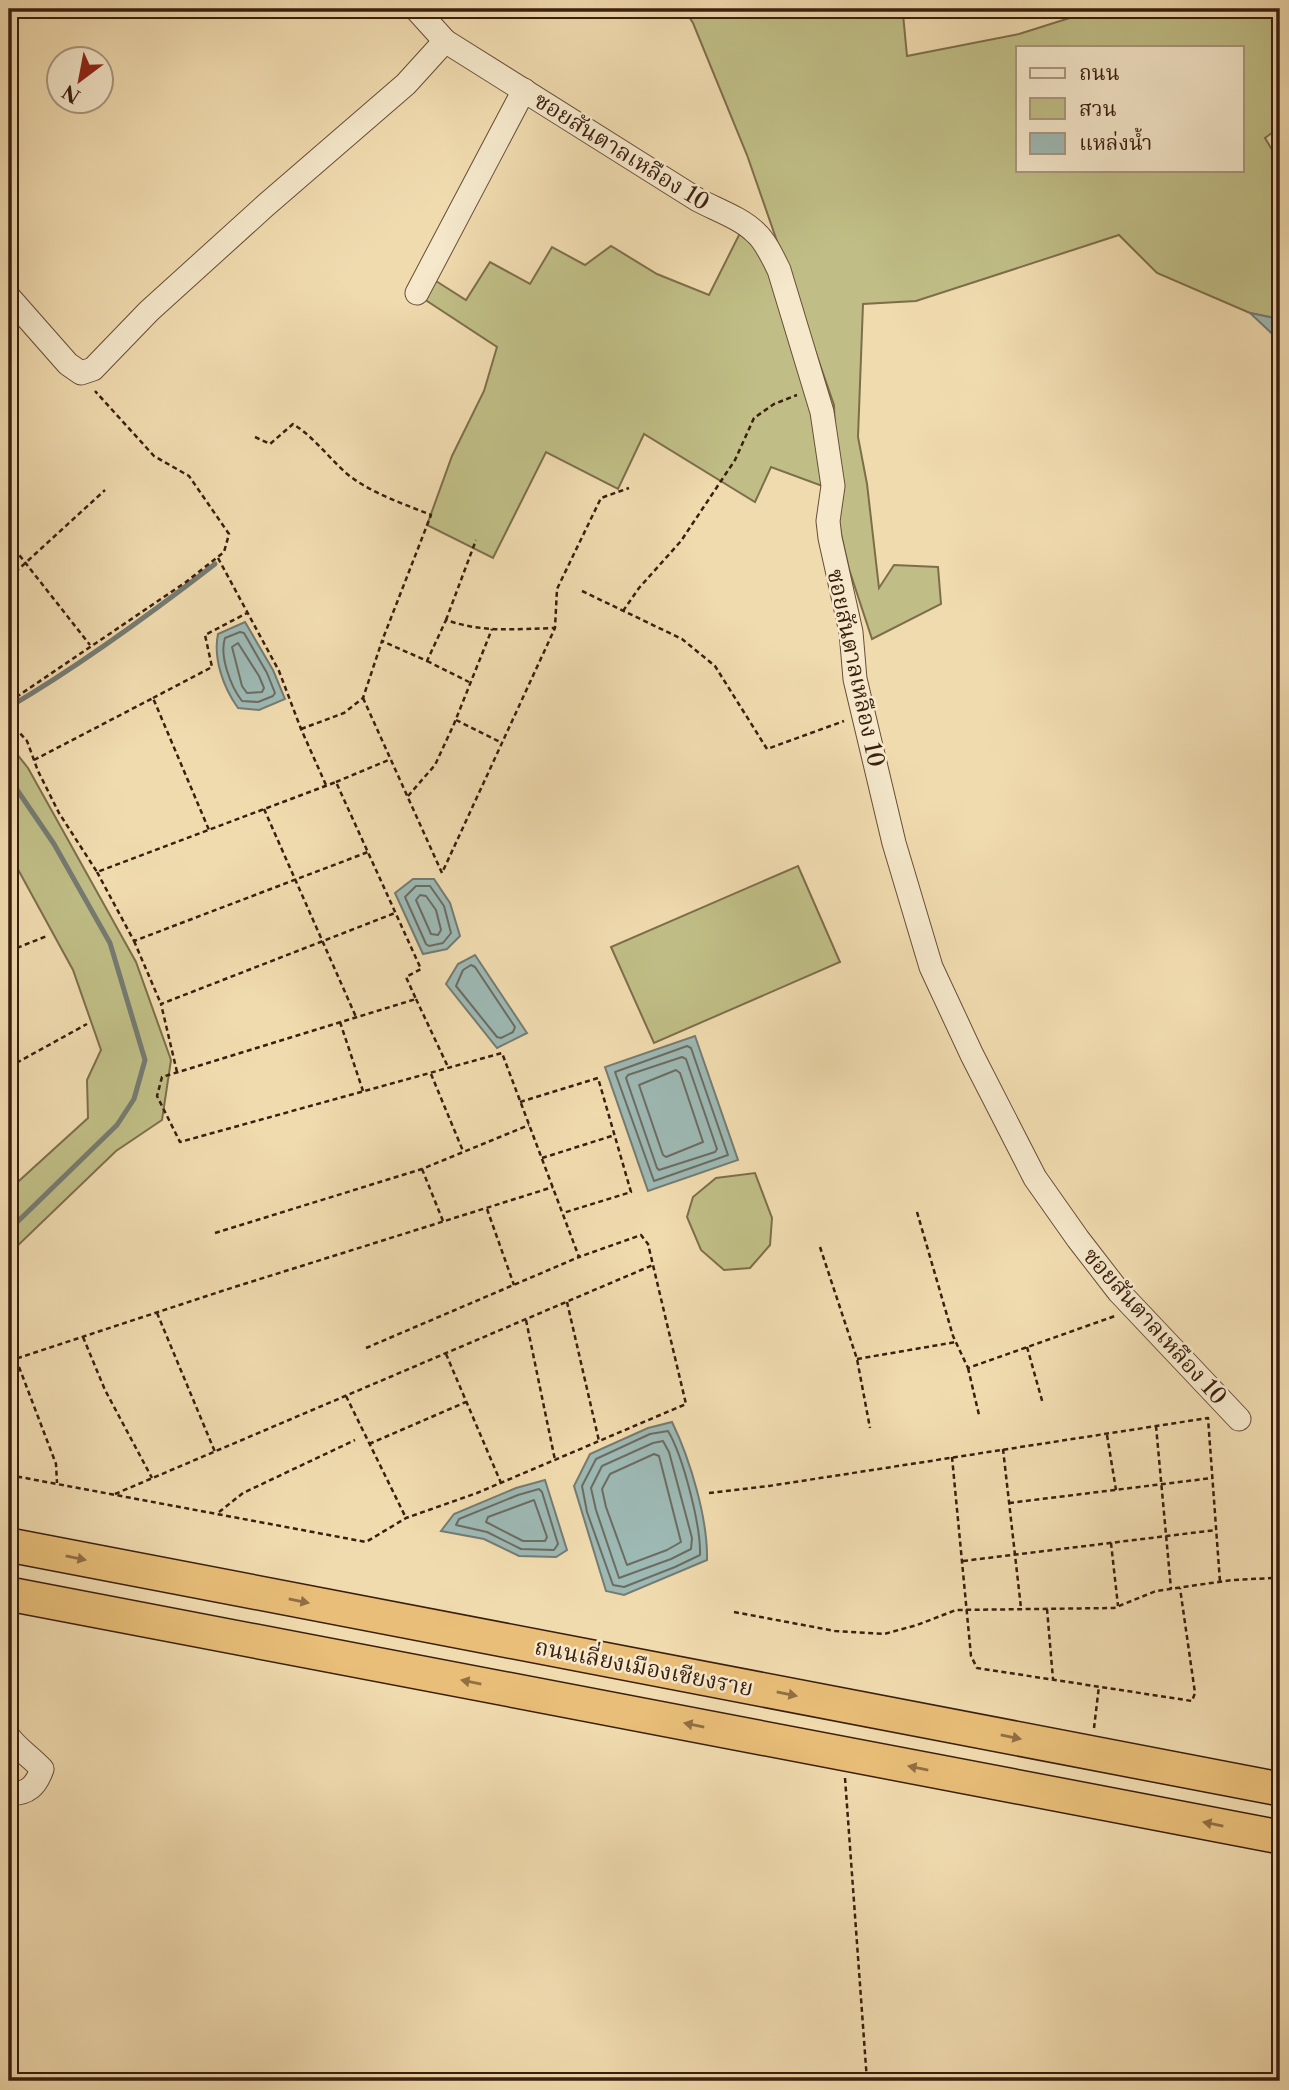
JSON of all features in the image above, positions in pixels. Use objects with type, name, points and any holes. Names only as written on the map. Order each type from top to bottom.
[{"type":"highway","name":"ถนนเลี่ยงเมืองเชียงราย","points":[[9,1545],[1280,1789]]},
{"type":"highway","name":"ถนนเลี่ยงเมืองเชียงราย","points":[[9,1594],[1280,1837]]},
{"type":"street","name":"ซอยสันตาลเหลือง 10","points":[[416,9],[445,41],[698,200],[757,233],[779,270],[822,412],[833,486],[828,521],[830,538],[850,632],[855,679],[894,843],[931,967],[972,1055],[1035,1178],[1077,1239],[1134,1309],[1240,1419]]},
{"type":"street","points":[[9,297],[68,364],[80,373],[93,369],[149,311],[406,84],[445,41]]},
{"type":"street","points":[[417,293],[524,90]]},
{"type":"street","points":[[9,1737],[19,1750],[34,1759],[42,1769],[37,1783],[28,1791],[9,1794]]},
{"type":"path","points":[[9,702],[186,582],[224,552],[229,534],[189,476],[154,456],[80,373]]},
{"type":"path","points":[[623,611],[639,588],[681,541],[735,460],[754,418],[774,404],[814,388]]},
{"type":"path","points":[[255,437],[270,444],[293,424],[303,430],[347,474],[371,490],[431,515],[363,698],[344,713],[301,729]]},
{"type":"path","points":[[363,698],[442,873],[555,628],[556,589],[601,498],[629,488]]},
{"type":"path","points":[[9,578],[105,490]]},
{"type":"path","points":[[427,661],[477,540]]},
{"type":"path","points":[[9,542],[90,645]]},
{"type":"path","points":[[217,557],[279,671],[326,785]]},
{"type":"path","points":[[582,591],[682,639],[715,666],[767,749],[864,714]]},
{"type":"path","points":[[34,760],[212,667],[205,635],[248,613]]},
{"type":"path","points":[[446,620],[470,628],[555,628]]},
{"type":"path","points":[[408,796],[435,765],[492,629]]},
{"type":"path","points":[[382,641],[469,682]]},
{"type":"path","points":[[153,698],[208,830]]},
{"type":"path","points":[[456,720],[502,743]]},
{"type":"path","points":[[9,721],[27,741],[59,813],[97,872],[134,941],[161,1004],[177,1072]]},
{"type":"path","points":[[97,872],[391,759]]},
{"type":"path","points":[[336,782],[421,970],[406,977],[448,1067]]},
{"type":"path","points":[[264,809],[356,1017]]},
{"type":"path","points":[[134,941],[368,852]]},
{"type":"path","points":[[161,1004],[395,913]]},
{"type":"path","points":[[9,951],[47,936]]},
{"type":"path","points":[[416,999],[162,1077],[157,1096],[180,1142],[502,1053],[579,1257]]},
{"type":"path","points":[[340,1022],[363,1091]]},
{"type":"path","points":[[9,1067],[87,1024]]},
{"type":"path","points":[[430,1072],[463,1152]]},
{"type":"path","points":[[520,1102],[598,1078],[631,1192],[563,1213]]},
{"type":"path","points":[[215,1233],[422,1169],[529,1125]]},
{"type":"path","points":[[542,1158],[615,1135]]},
{"type":"path","points":[[422,1169],[443,1222]]},
{"type":"path","points":[[9,1361],[553,1187]]},
{"type":"path","points":[[487,1208],[514,1285]]},
{"type":"path","points":[[916,1212],[956,1342],[968,1368],[979,1415]]},
{"type":"path","points":[[9,1475],[366,1542],[406,1518],[501,1483],[686,1404],[648,1244],[641,1235],[579,1257],[366,1348]]},
{"type":"path","points":[[820,1247],[857,1359],[870,1428]]},
{"type":"path","points":[[115,1494],[653,1265]]},
{"type":"path","points":[[567,1302],[599,1441]]},
{"type":"path","points":[[968,1368],[1134,1309]]},
{"type":"path","points":[[156,1313],[215,1452]]},
{"type":"path","points":[[526,1320],[555,1460]]},
{"type":"path","points":[[83,1337],[105,1391],[152,1478]]},
{"type":"path","points":[[857,1359],[956,1342]]},
{"type":"path","points":[[1027,1347],[1043,1404]]},
{"type":"path","points":[[446,1353],[501,1483]]},
{"type":"path","points":[[16,1359],[56,1464],[57,1483]]},
{"type":"path","points":[[346,1396],[406,1518]]},
{"type":"path","points":[[369,1444],[467,1402]]},
{"type":"path","points":[[709,1493],[1208,1418],[1220,1582]]},
{"type":"path","points":[[1156,1426],[1171,1589]]},
{"type":"path","points":[[1107,1433],[1116,1490]]},
{"type":"path","points":[[218,1513],[243,1493],[355,1440]]},
{"type":"path","points":[[1003,1449],[1021,1608]]},
{"type":"path","points":[[952,1457],[971,1656],[977,1668],[1192,1701],[1195,1693],[1180,1588]]},
{"type":"path","points":[[1009,1503],[1212,1478]]},
{"type":"path","points":[[962,1561],[1216,1530]]},
{"type":"path","points":[[1111,1543],[1118,1606]]},
{"type":"path","points":[[734,1612],[835,1631],[884,1634],[956,1610],[1096,1609],[1118,1606],[1156,1591],[1274,1578]]},
{"type":"path","points":[[1047,1608],[1052,1679]]},
{"type":"path","points":[[1091,1753],[1099,1686]]},
{"type":"path","points":[[843,1754],[867,2081]]},
{"type":"green space","points":[[684,9],[920,9],[903,14],[907,56],[1019,34],[1098,9],[1280,9],[1280,127],[1265,138],[1280,163],[1280,319],[1250,313],[1157,273],[1119,235],[916,301],[863,304],[858,437],[867,484],[879,588],[894,565],[938,567],[941,604],[872,639],[849,569],[838,521],[834,405],[747,155],[693,23]]},
{"type":"green space","points":[[742,229],[758,243],[813,401],[825,487],[771,467],[755,502],[644,434],[618,489],[546,452],[493,558],[427,525],[452,456],[484,391],[497,347],[424,299],[436,281],[466,300],[490,262],[530,284],[552,247],[585,265],[611,246],[657,274],[709,295]]},
{"type":"green space","points":[[9,744],[28,768],[136,962],[171,1060],[162,1120],[116,1151],[9,1254],[9,1190],[88,1118],[87,1080],[101,1050],[73,970],[9,853]]},
{"type":"green space","points":[[798,866],[840,962],[654,1043],[611,947]]},
{"type":"green space","points":[[755,1173],[772,1218],[770,1245],[750,1268],[724,1270],[701,1250],[687,1217],[693,1197],[716,1178]]},
{"type":"water","points":[[1250,313],[1280,319],[1280,341]]},
{"type":"water","points":[[245,622],[273,670],[285,699],[259,710],[238,708],[224,682],[218,662],[218,634]]},
{"type":"water","points":[[413,879],[434,879],[450,903],[460,936],[447,949],[423,954],[395,893]]},
{"type":"water","points":[[475,955],[527,1033],[497,1048],[446,984],[458,964]]},
{"type":"water","points":[[695,1036],[738,1160],[648,1191],[605,1067]]},
{"type":"water","points":[[672,1422],[697,1490],[707,1544],[707,1560],[624,1595],[606,1591],[574,1486],[590,1454],[648,1428]]},
{"type":"water","points":[[545,1480],[567,1550],[556,1557],[519,1556],[484,1539],[441,1531],[454,1514],[516,1488]]},
{"type":"waterway","points":[[9,707],[114,639],[215,564]]},
{"type":"waterway","points":[[9,778],[54,844],[110,943],[145,1060],[134,1099],[117,1125],[9,1230]]}]
